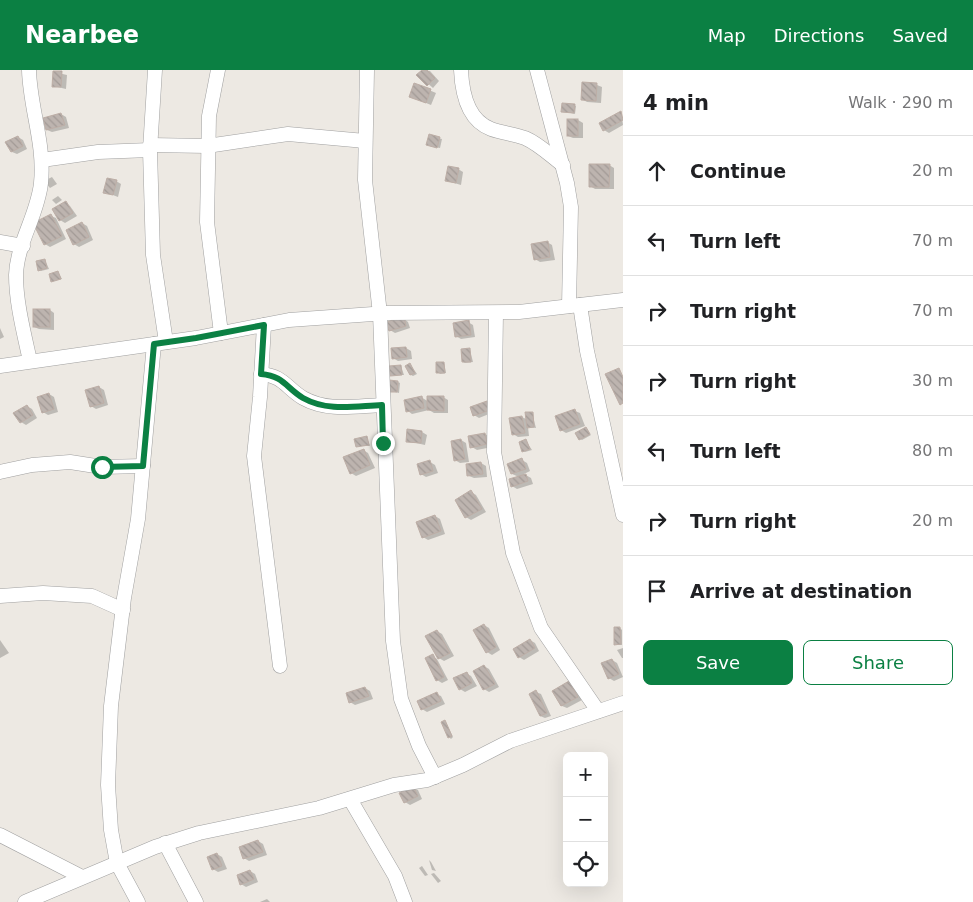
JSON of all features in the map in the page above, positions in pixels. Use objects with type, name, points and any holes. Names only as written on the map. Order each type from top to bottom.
[{"type":"street","points":[[29,70],[31,94],[41,138],[41,184],[16,274],[20,313],[30,361]]},
{"type":"street","points":[[138,902],[117,863],[111,830],[108,785],[111,706],[123,610],[138,518],[143,466],[160,343],[153,255],[150,148],[155,70]]},
{"type":"street","points":[[218,70],[209,116],[206,222],[221,333]]},
{"type":"street","points":[[367,70],[365,180],[380,314],[382,405],[393,641],[401,699],[419,746],[435,777]]},
{"type":"street","points":[[461,70],[462,85],[468,107],[478,123],[490,129],[525,138],[563,165]]},
{"type":"street","points":[[537,70],[563,165],[571,207],[575,306],[587,351],[623,515]]},
{"type":"street","points":[[42,160],[98,152],[207,146],[288,134],[365,140]]},
{"type":"street","points":[[0,242],[23,246]]},
{"type":"street","points":[[0,366],[328,316],[496,313],[623,300]]},
{"type":"street","points":[[496,313],[494,452],[513,553],[541,628],[598,711]]},
{"type":"street","points":[[264,325],[254,456],[280,666]]},
{"type":"street","points":[[261,374],[277,377],[302,397],[330,408],[382,405]]},
{"type":"street","points":[[0,472],[32,465],[70,462],[102,467],[143,466]]},
{"type":"street","points":[[1,592],[92,596],[123,610]]},
{"type":"street","points":[[25,902],[165,843],[199,833],[300,813],[394,785],[435,777],[510,741],[623,703]]},
{"type":"street","points":[[350,799],[395,876],[405,902]]},
{"type":"street","points":[[0,835],[82,877]]},
{"type":"street","points":[[165,843],[196,902]]},
{"type":"building","points":[[422,70],[427,70],[435,78],[427,86],[416,75]]},
{"type":"building","points":[[53,71],[62,71],[61,87],[52,87]]},
{"type":"building","points":[[582,82],[597,83],[596,101],[581,100]]},
{"type":"building","points":[[414,83],[431,89],[426,103],[409,97]]},
{"type":"building","points":[[562,103],[575,104],[574,113],[561,112]]},
{"type":"building","points":[[621,111],[623,120],[603,131],[599,123]]},
{"type":"building","points":[[61,113],[65,125],[46,130],[43,118]]},
{"type":"building","points":[[567,119],[578,119],[578,136],[567,136]]},
{"type":"building","points":[[429,134],[440,137],[437,148],[426,145]]},
{"type":"building","points":[[18,136],[23,146],[11,152],[5,142]]},
{"type":"building","points":[[589,164],[610,164],[609,187],[589,187]]},
{"type":"building","points":[[448,166],[459,168],[456,183],[445,181]]},
{"type":"building","points":[[107,178],[117,180],[113,195],[103,193]]},
{"type":"building","points":[[66,201],[73,213],[59,221],[52,209]]},
{"type":"building","points":[[51,214],[62,236],[44,245],[33,223]]},
{"type":"building","points":[[82,222],[89,237],[73,245],[66,230]]},
{"type":"building","points":[[548,241],[550,257],[534,260],[531,244]]},
{"type":"building","points":[[45,259],[47,268],[38,271],[36,261]]},
{"type":"building","points":[[58,271],[61,279],[51,282],[49,274]]},
{"type":"building","points":[[33,309],[50,309],[50,327],[33,327]]},
{"type":"building","points":[[404,317],[406,326],[389,331],[386,322]]},
{"type":"building","points":[[469,320],[471,335],[455,337],[453,323]]},
{"type":"building","points":[[406,347],[407,357],[392,359],[391,348]]},
{"type":"building","points":[[470,348],[471,362],[462,362],[461,349]]},
{"type":"building","points":[[436,362],[444,362],[445,373],[436,373]]},
{"type":"building","points":[[410,363],[415,373],[410,375],[405,366]]},
{"type":"building","points":[[401,365],[402,375],[390,376],[389,366]]},
{"type":"building","points":[[619,368],[623,377],[623,403],[620,405],[605,374]]},
{"type":"building","points":[[389,380],[398,381],[397,392],[388,392]]},
{"type":"building","points":[[99,386],[104,403],[90,407],[85,390]]},
{"type":"building","points":[[49,393],[54,409],[42,413],[37,397]]},
{"type":"building","points":[[422,396],[424,408],[406,412],[404,400]]},
{"type":"building","points":[[427,396],[444,396],[444,411],[427,410]]},
{"type":"building","points":[[487,401],[490,410],[473,416],[470,407]]},
{"type":"building","points":[[27,405],[33,415],[20,423],[13,413]]},
{"type":"building","points":[[575,409],[580,424],[560,431],[555,416]]},
{"type":"building","points":[[525,412],[533,412],[534,427],[527,428]]},
{"type":"building","points":[[522,416],[525,433],[512,435],[509,418]]},
{"type":"building","points":[[586,427],[590,434],[579,440],[575,433]]},
{"type":"building","points":[[407,429],[422,431],[421,443],[406,442]]},
{"type":"building","points":[[485,433],[487,444],[470,448],[468,436]]},
{"type":"building","points":[[367,436],[369,445],[356,447],[354,439]]},
{"type":"building","points":[[461,439],[465,459],[454,461],[451,441]]},
{"type":"building","points":[[526,439],[530,449],[522,452],[519,442]]},
{"type":"building","points":[[364,449],[370,465],[350,474],[343,457]]},
{"type":"building","points":[[522,458],[526,469],[511,474],[507,464]]},
{"type":"building","points":[[430,460],[433,471],[420,475],[417,464]]},
{"type":"building","points":[[481,462],[483,474],[467,476],[466,464]]},
{"type":"building","points":[[526,474],[528,481],[511,487],[509,479]]},
{"type":"building","points":[[471,490],[482,509],[465,518],[455,500]]},
{"type":"building","points":[[435,515],[441,531],[422,538],[416,522]]},
{"type":"building","points":[[484,624],[496,647],[486,653],[473,630]]},
{"type":"building","points":[[614,627],[620,627],[621,644],[614,645]]},
{"type":"building","points":[[437,630],[450,653],[438,659],[425,636]]},
{"type":"building","points":[[530,639],[535,648],[518,658],[513,649]]},
{"type":"building","points":[[433,654],[444,677],[436,681],[425,658]]},
{"type":"building","points":[[612,659],[619,674],[608,679],[601,663]]},
{"type":"building","points":[[484,665],[495,684],[483,690],[473,671]]},
{"type":"building","points":[[467,672],[472,683],[459,690],[453,678]]},
{"type":"building","points":[[569,681],[578,697],[561,706],[552,691]]},
{"type":"building","points":[[365,687],[369,696],[349,703],[346,693]]},
{"type":"building","points":[[536,690],[547,713],[540,716],[529,694]]},
{"type":"building","points":[[437,692],[441,701],[421,710],[417,701]]},
{"type":"building","points":[[445,720],[452,736],[448,738],[441,722]]},
{"type":"building","points":[[413,786],[418,796],[404,803],[399,793]]},
{"type":"building","points":[[258,840],[263,852],[243,859],[239,847]]},
{"type":"building","points":[[217,853],[222,866],[212,870],[207,857]]},
{"type":"building","points":[[250,870],[254,879],[240,885],[237,875]]},
{"type":"route","points":[[102,467],[143,466],[154,344],[264,325],[261,374],[277,377],[302,397],[330,408],[382,405],[383,443]]}]
